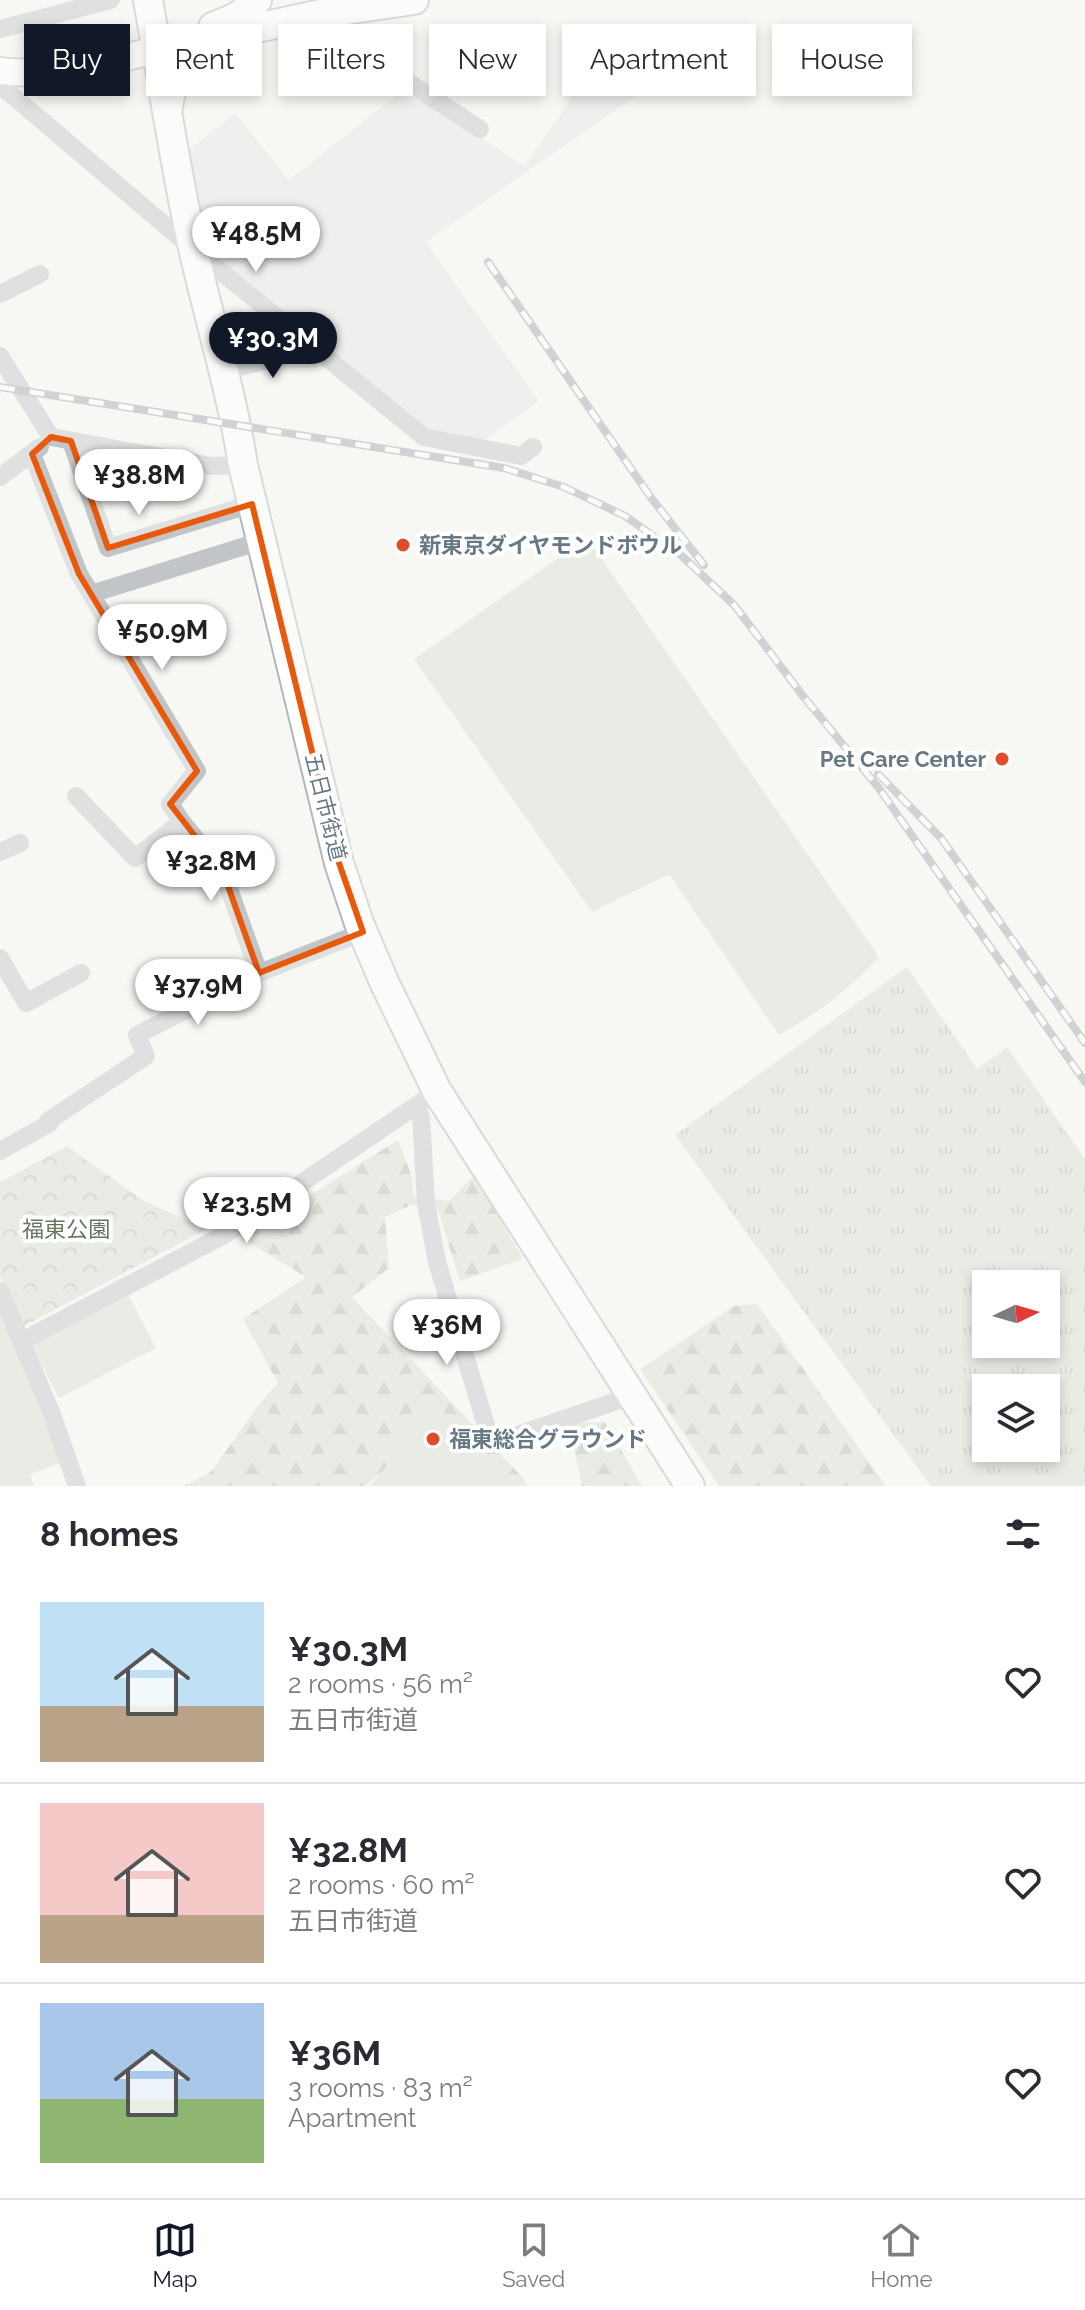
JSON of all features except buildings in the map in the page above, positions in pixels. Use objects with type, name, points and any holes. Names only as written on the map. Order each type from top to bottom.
[{"type":"main road","name":"五日市街道","points":[[148,0],[152,24]]},
{"type":"main road","points":[[224,24],[250,8],[257,0]]},
{"type":"main road","points":[[262,24],[318,6],[414,0]]},
{"type":"main road","name":"五日市街道","points":[[164,96],[193,249],[224,371],[252,504],[339,863],[363,932],[427,1098],[690,1486]]},
{"type":"main road","points":[[167,114],[169,96]]},
{"type":"street","points":[[0,29],[46,8],[111,0]]},
{"type":"street","points":[[318,6],[408,82],[480,129]]},
{"type":"street","points":[[0,71],[22,74],[64,70],[146,52]]},
{"type":"street","points":[[0,85],[193,249],[424,437],[521,456],[533,447]]},
{"type":"street","points":[[0,294],[40,274]]},
{"type":"street","points":[[224,371],[264,361],[309,344]]},
{"type":"street","points":[[0,356],[51,437],[211,466],[243,465]]},
{"type":"street","points":[[0,477],[51,437]]},
{"type":"street","points":[[71,441],[108,548],[252,504]]},
{"type":"street","points":[[32,454],[79,574],[197,771],[170,804],[223,872],[259,973]]},
{"type":"street","points":[[91,594],[261,541]]},
{"type":"street","points":[[76,796],[135,858],[182,822]]},
{"type":"street","points":[[0,852],[20,843]]},
{"type":"street","points":[[0,1151],[49,1122],[146,1056],[137,1035],[259,973],[363,932]]},
{"type":"street","points":[[0,958],[26,1003],[81,973]]},
{"type":"street","points":[[22,1341],[226,1234],[427,1098]]},
{"type":"street","points":[[427,1098],[421,1117],[426,1203],[437,1262],[487,1429],[495,1438],[509,1438],[631,1396]]},
{"type":"street","points":[[0,1291],[77,1486]]},
{"type":"highlighted area","points":[[51,437],[71,441],[108,548],[252,504],[339,863],[363,932],[259,973],[223,872],[170,804],[197,771],[79,574],[32,454]]},
{"type":"shaded area","points":[[413,93],[524,166],[573,96],[636,96],[426,242],[539,401],[478,445],[431,436],[223,264],[203,229],[187,151],[235,113],[289,180],[395,96],[413,96]]},
{"type":"green space","points":[[587,538],[879,957],[832,1000],[779,1035],[669,874],[592,912],[414,659]]},
{"type":"green space","points":[[907,967],[977,1069],[1007,1047],[1085,1159],[1085,1486],[931,1486],[675,1135]]},
{"type":"green space","points":[[398,1140],[412,1177],[413,1196],[449,1201],[472,1177],[523,1259],[460,1281],[437,1207],[411,1205],[385,1217],[389,1268],[352,1297],[524,1479],[527,1486],[485,1486],[430,1430],[365,1486],[184,1486],[211,1472],[278,1383],[243,1319],[306,1277],[242,1238]]},
{"type":"green space","name":"福東公園","points":[[67,1146],[144,1201],[207,1229],[20,1328],[0,1276],[0,1182]]},
{"type":"green space","points":[[128,1294],[156,1348],[59,1398],[31,1344]]},
{"type":"green space","points":[[757,1304],[886,1486],[719,1486],[640,1369],[734,1306]]},
{"type":"green space","points":[[0,1310],[61,1463],[30,1474],[34,1486],[0,1486]]},
{"type":"green space","name":"福東総合グラウンド","points":[[429,1414],[487,1464],[498,1486],[370,1486]]},
{"type":"green space","points":[[605,1422],[642,1486],[582,1486],[569,1423]]},
{"type":"railway","points":[[488,262],[652,499],[704,565]]},
{"type":"railway","points":[[0,387],[504,468],[564,487],[625,516],[682,556],[735,606],[803,696],[878,787],[1085,1082]]},
{"type":"railway","points":[[878,774],[941,838],[1085,1043]]},
{"type":"place","name":"新東京ダイヤモンドボウル","points":[[403,545]]},
{"type":"place","name":"Pet Care Center","points":[[1002,759]]},
{"type":"place","name":"福東総合グラウンド","points":[[433,1439]]}]
